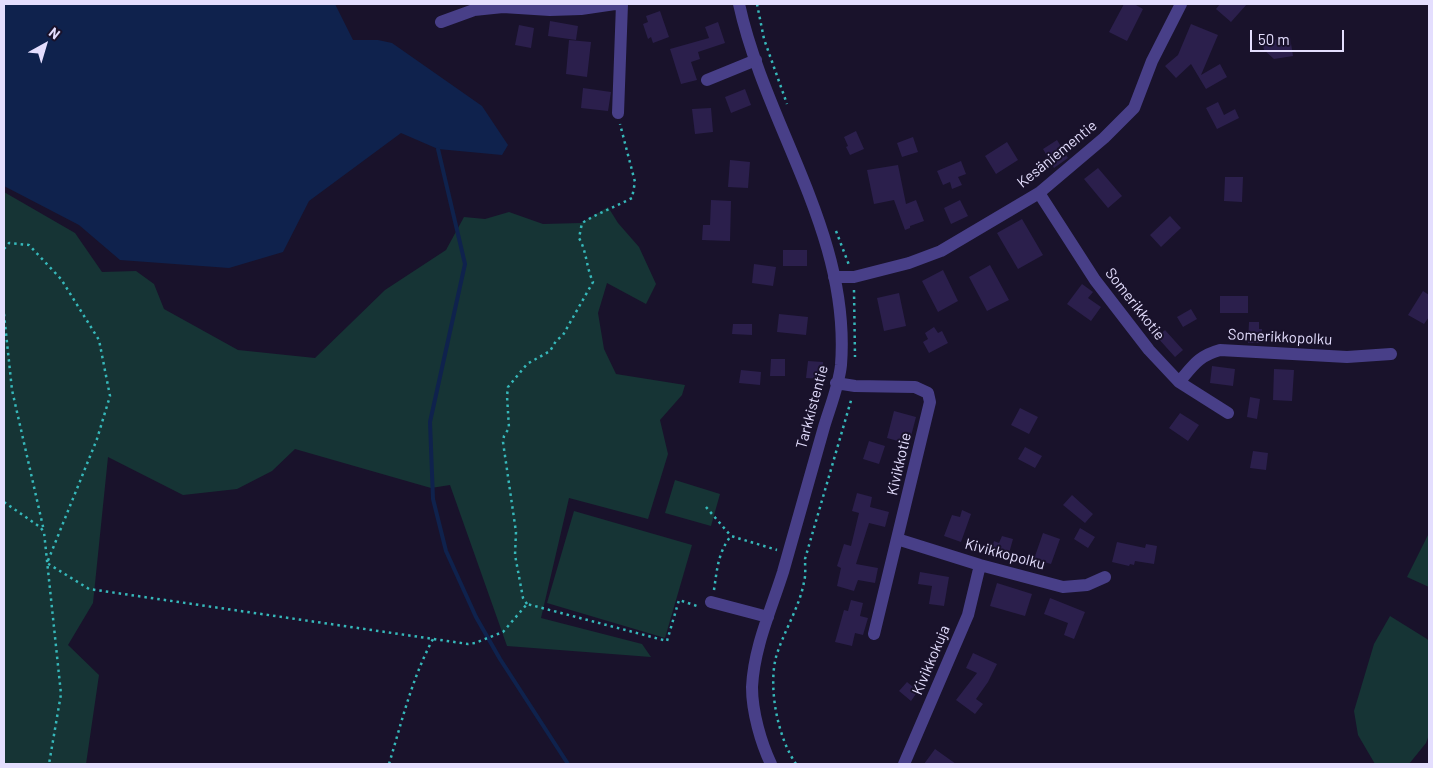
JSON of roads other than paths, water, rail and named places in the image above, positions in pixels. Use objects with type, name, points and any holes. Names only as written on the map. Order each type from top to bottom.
[{"type":"street","points":[[441,22],[474,10],[503,7],[550,10],[615,4]]},
{"type":"street","points":[[618,112],[622,4]]},
{"type":"street","name":"Tarkkistentie","points":[[739,4],[756,60],[826,239],[841,320],[840,368],[754,668],[752,689],[758,730],[771,764]]},
{"type":"street","name":"Kesäniementie","points":[[834,277],[854,276],[909,263],[940,250],[1040,193],[1104,138],[1134,108],[1152,61],[1181,4]]},
{"type":"street","points":[[707,80],[756,60]]},
{"type":"street","name":"Somerikkotie","points":[[1040,193],[1095,280],[1149,350],[1179,382],[1228,413]]},
{"type":"street","name":"Somerikkopolku","points":[[1179,382],[1196,362],[1206,354],[1220,350],[1348,357],[1391,354]]},
{"type":"street","name":"Kivikkotie","points":[[836,383],[855,386],[915,388],[928,394],[930,402],[874,634]]},
{"type":"street","name":"Kivikkopolku","points":[[898,539],[980,565],[1063,587],[1087,585],[1105,578]]},
{"type":"street","name":"Kivikkokuja","points":[[904,764],[968,615],[980,565]]},
{"type":"street","points":[[711,602],[768,617]]},
{"type":"water","points":[[4,4],[335,4],[353,40],[378,40],[392,43],[482,106],[508,145],[502,155],[438,149],[401,133],[309,201],[283,252],[229,268],[120,260],[79,225],[4,186]]},
{"type":"waterway","points":[[438,149],[465,264],[430,422],[433,499],[446,551],[476,617],[500,659],[568,764]]}]
